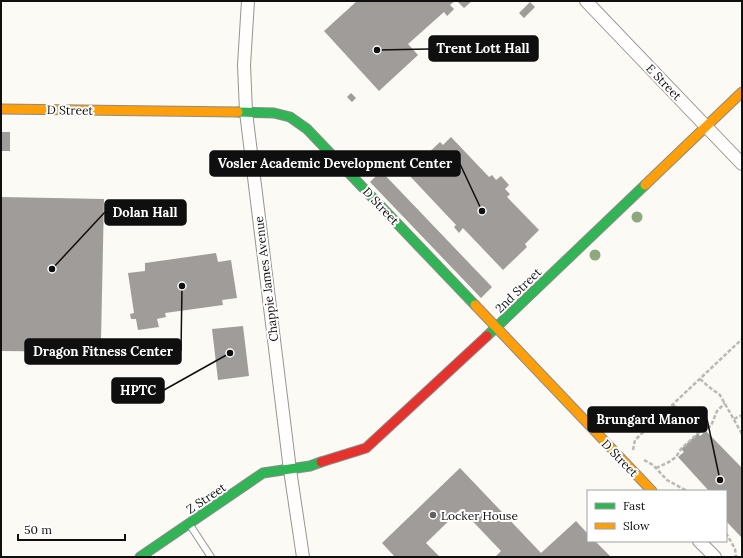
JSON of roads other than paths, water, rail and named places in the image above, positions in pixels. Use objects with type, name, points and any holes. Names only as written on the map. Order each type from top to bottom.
[{"type":"street","name":"Chappie James Avenue","points":[[248,1],[244,65],[246,112],[290,470],[303,557]]},
{"type":"street","name":"E Street","points":[[586,1],[742,164]]},
{"type":"street","name":"2nd Street","points":[[290,470],[310,466],[366,448],[495,328],[742,92]]},
{"type":"street","name":"D Street","points":[[1,109],[246,112],[274,113],[290,117],[307,129],[651,490]]},
{"type":"street","name":"Z Street","points":[[140,557],[263,473],[290,470]]},
{"type":"street","points":[[700,542],[715,557]]},
{"type":"lane","points":[[189,524],[211,557]]},
{"type":"place","name":"Trent Lott Hall","points":[[377,50]]},
{"type":"place","name":"Vosler Academic Development Center","points":[[482,211]]},
{"type":"place","name":"Dolan Hall","points":[[52,269]]},
{"type":"place","name":"Dragon Fitness Center","points":[[182,286]]},
{"type":"place","name":"HPTC","points":[[230,353]]},
{"type":"place","name":"Brungard Manor","points":[[720,480]]},
{"type":"place","name":"Locker House","points":[[433,515]]}]
